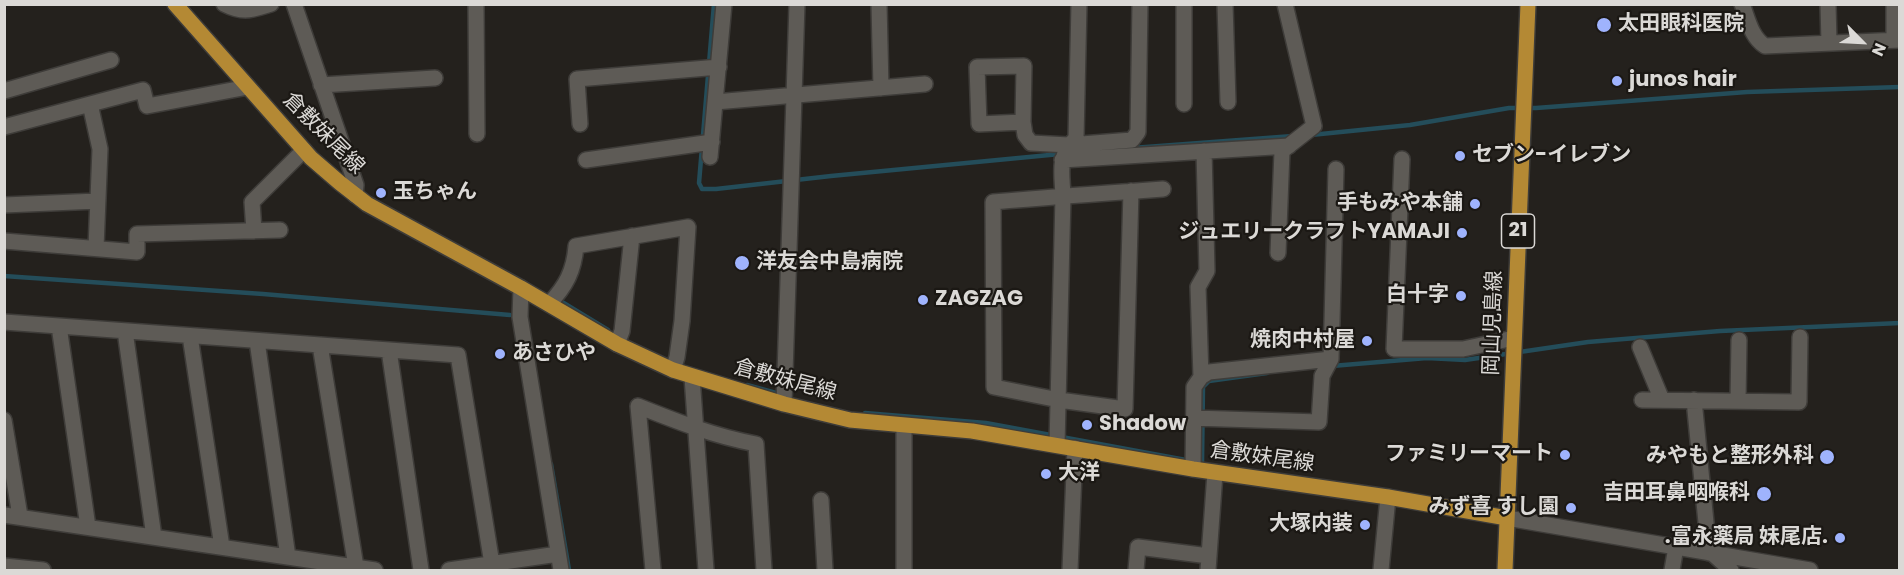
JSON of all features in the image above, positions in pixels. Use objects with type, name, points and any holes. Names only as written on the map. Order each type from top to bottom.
[{"type":"main road","name":"倉敷妹尾線","points":[[175,4],[304,150],[367,204],[549,304],[675,364],[692,377],[784,404],[850,420],[1058,440],[1075,448],[1193,464],[1215,473],[1388,497],[1507,518]]},
{"type":"main road","name":"岡山児島線","points":[[1505,570],[1528,4]]},
{"type":"street","points":[[224,4],[244,12],[271,4]]},
{"type":"street","points":[[294,4],[356,186],[355,195]]},
{"type":"street","points":[[476,4],[477,134]]},
{"type":"street","points":[[586,160],[707,147],[716,102],[712,68],[724,4]]},
{"type":"street","points":[[784,404],[797,4]]},
{"type":"street","points":[[879,4],[881,88]]},
{"type":"street","points":[[1058,440],[1064,153],[1076,138],[1079,4]]},
{"type":"street","points":[[1064,153],[1132,140],[1138,132],[1140,4]]},
{"type":"street","points":[[1184,4],[1184,104]]},
{"type":"street","points":[[1225,4],[1228,102]]},
{"type":"street","points":[[1278,253],[1282,151],[1314,126],[1285,4]]},
{"type":"street","points":[[1743,4],[1757,41],[1765,46],[1897,40],[1894,4]]},
{"type":"street","points":[[1828,4],[1829,43]]},
{"type":"street","points":[[4,91],[111,60]]},
{"type":"street","points":[[1023,122],[979,124],[977,67],[1024,66],[1023,122],[1025,135],[1031,143],[1064,153],[1204,151],[1291,144]]},
{"type":"street","points":[[580,124],[577,80],[712,68]]},
{"type":"street","points":[[321,85],[435,78]]},
{"type":"street","points":[[716,102],[925,84]]},
{"type":"street","points":[[4,127],[143,90],[147,106],[248,87]]},
{"type":"street","points":[[90,104],[100,149],[96,248]]},
{"type":"street","points":[[254,231],[252,202],[304,150]]},
{"type":"street","points":[[1201,377],[1198,287],[1207,271],[1204,151]]},
{"type":"street","points":[[1402,159],[1394,349],[1514,348]]},
{"type":"street","points":[[1199,418],[1319,422],[1322,376],[1329,364],[1336,169]]},
{"type":"street","points":[[1131,191],[1125,409],[1059,400],[994,387],[993,202],[1063,196],[1131,191],[1163,189]]},
{"type":"street","points":[[4,205],[98,201]]},
{"type":"street","points":[[549,304],[570,278],[576,246],[688,227],[682,321],[675,364]]},
{"type":"street","points":[[4,241],[136,252],[137,234],[280,230]]},
{"type":"street","points":[[619,338],[632,236]]},
{"type":"street","points":[[521,288],[520,317],[561,570]]},
{"type":"street","points":[[4,322],[458,355],[492,564]]},
{"type":"street","points":[[59,326],[88,527]]},
{"type":"street","points":[[125,331],[154,537]]},
{"type":"street","points":[[190,336],[222,547]]},
{"type":"street","points":[[1642,400],[1799,402],[1800,337]]},
{"type":"street","points":[[1738,401],[1739,340]]},
{"type":"street","points":[[257,341],[288,557]]},
{"type":"street","points":[[320,345],[356,567]]},
{"type":"street","points":[[1640,348],[1662,400]]},
{"type":"street","points":[[388,350],[421,570]]},
{"type":"street","points":[[1193,464],[1199,418],[1194,387],[1201,377],[1209,372],[1329,364]]},
{"type":"street","points":[[692,377],[706,570]]},
{"type":"street","points":[[1694,400],[1711,553],[1731,570]]},
{"type":"street","points":[[653,570],[638,406],[696,430],[756,444],[764,570]]},
{"type":"street","points":[[4,420],[12,515],[375,570]]},
{"type":"street","points":[[904,426],[904,570]]},
{"type":"street","points":[[1070,570],[1075,448]]},
{"type":"street","points":[[1136,570],[1138,547],[1209,563],[1215,473]]},
{"type":"street","points":[[1381,570],[1388,497]]},
{"type":"street","points":[[821,500],[825,570]]},
{"type":"street","points":[[1507,518],[1810,570]]},
{"type":"street","points":[[1672,570],[1676,547]]},
{"type":"street","points":[[449,570],[558,554]]},
{"type":"street","points":[[4,566],[43,570]]},
{"type":"waterway","points":[[714,4],[699,183],[702,189],[1060,154]]},
{"type":"waterway","points":[[1311,135],[1410,125],[1509,108],[1536,108],[1747,92],[1900,87]]},
{"type":"waterway","points":[[1119,149],[1293,136]]},
{"type":"waterway","points":[[4,276],[263,294],[510,315]]},
{"type":"waterway","points":[[562,302],[608,330]]},
{"type":"waterway","points":[[1332,366],[1427,358],[1465,360],[1588,342],[1720,331],[1900,323]]},
{"type":"waterway","points":[[865,413],[986,423],[1202,463],[1203,387],[1209,381],[1267,373]]},
{"type":"waterway","points":[[747,385],[776,393]]},
{"type":"waterway","points":[[551,464],[569,570]]},
{"type":"place","name":"太田眼科医院","points":[[1604,25]]},
{"type":"place","name":"junos hair","points":[[1617,81]]},
{"type":"place","name":"セブン-イレブン","points":[[1460,156]]},
{"type":"place","name":"玉ちゃん","points":[[381,193]]},
{"type":"place","name":"手もみや本舗","points":[[1475,204]]},
{"type":"place","name":"ジュエリークラフトYAMAJI","points":[[1462,233]]},
{"type":"place","name":"洋友会中島病院","points":[[742,263]]},
{"type":"place","name":"白十字","points":[[1461,296]]},
{"type":"place","name":"ZAGZAG","points":[[923,300]]},
{"type":"place","name":"焼肉中村屋","points":[[1367,341]]},
{"type":"place","name":"あさひや","points":[[500,354]]},
{"type":"place","name":"Shadow","points":[[1087,425]]},
{"type":"place","name":"ファミリーマート","points":[[1565,455]]},
{"type":"place","name":"みやもと整形外科","points":[[1827,457]]},
{"type":"place","name":"大洋","points":[[1046,474]]},
{"type":"place","name":"吉田耳鼻咽喉科","points":[[1764,494]]},
{"type":"place","name":"みず喜 すし園","points":[[1571,508]]},
{"type":"place","name":"大塚内装","points":[[1365,525]]},
{"type":"place","name":".富永薬局 妹尾店.","points":[[1840,538]]}]
